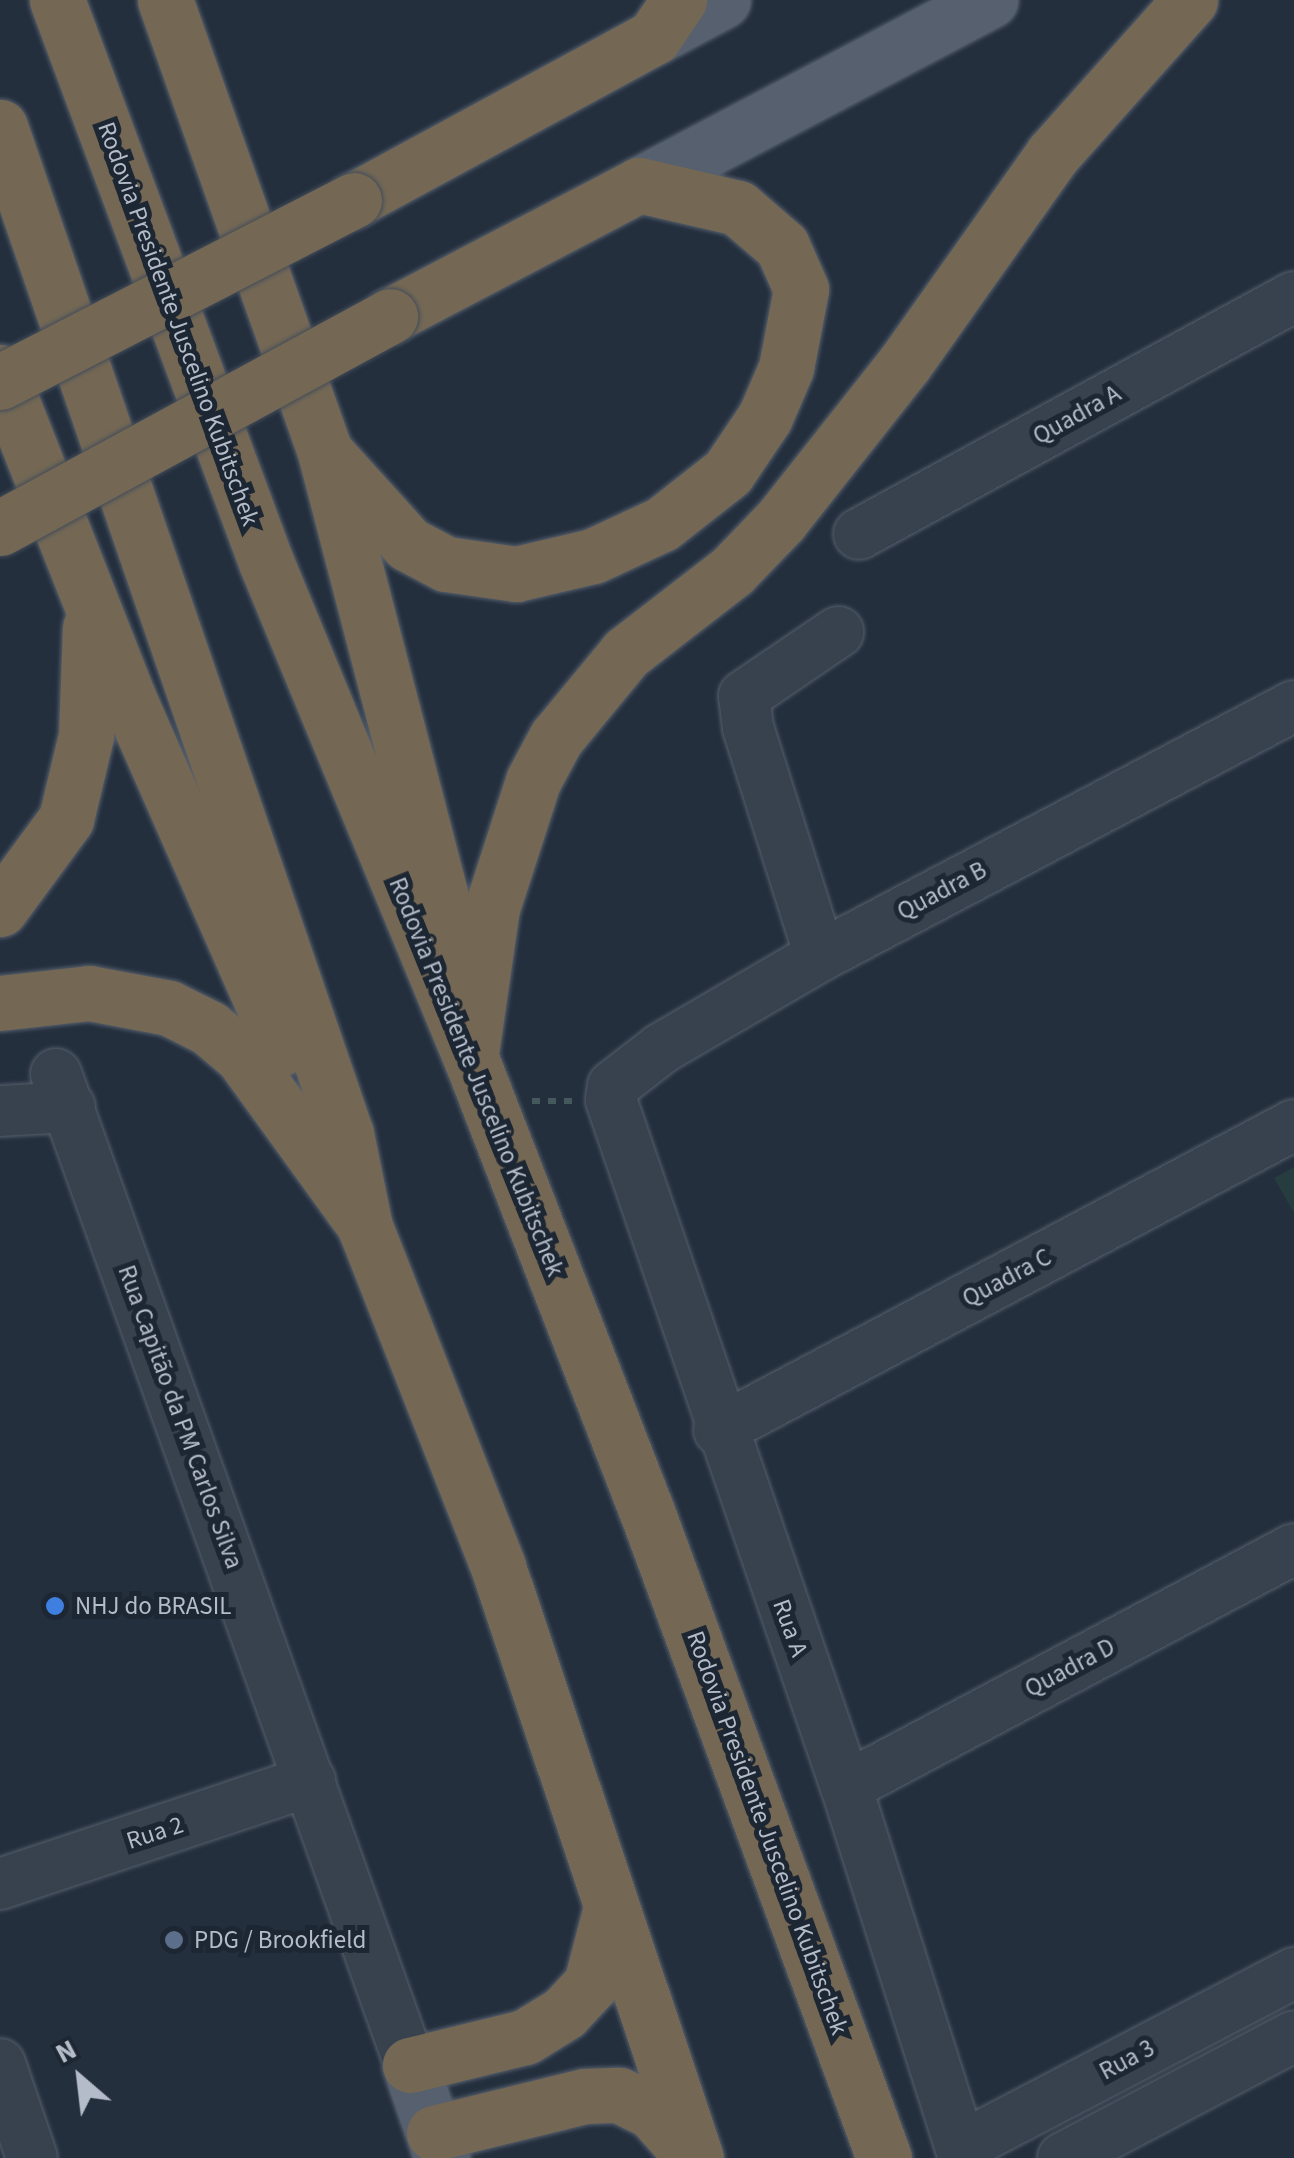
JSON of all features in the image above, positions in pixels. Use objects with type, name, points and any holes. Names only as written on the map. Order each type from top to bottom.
[{"type":"highway","name":"Rodovia Presidente Juscelino Kubitschek","points":[[58,0],[266,562],[477,1072],[850,2055],[884,2158]]},
{"type":"highway","points":[[477,1072],[492,908],[533,781],[556,738],[626,652],[732,570],[781,520],[905,363],[1053,154],[1190,0]]},
{"type":"highway","points":[[168,2],[325,452],[450,931],[477,1072]]},
{"type":"highway","points":[[0,382],[354,200],[666,19]]},
{"type":"highway","points":[[0,128],[346,1134],[363,1224]]},
{"type":"highway","points":[[0,528],[639,185],[738,208],[768,230],[796,267],[801,289],[786,368],[748,446],[708,494],[631,542],[593,556],[516,574],[479,571],[408,544],[325,452]]},
{"type":"highway","points":[[0,372],[90,600],[363,1224],[498,1568],[695,2158]]},
{"type":"highway","points":[[0,909],[48,850],[70,806],[86,736],[90,600]]},
{"type":"highway","points":[[0,1003],[89,993],[169,1008],[209,1028],[242,1056],[363,1224]]},
{"type":"highway","points":[[410,2065],[525,2036],[564,2013],[591,1984],[611,1908]]},
{"type":"highway","points":[[850,2055],[902,2158]]},
{"type":"highway","points":[[438,2145],[586,2096],[619,2095],[652,2111],[695,2158]]},
{"type":"main road","points":[[666,19],[722,0]]},
{"type":"main road","points":[[639,185],[990,0]]},
{"type":"main road","name":"Rua Capitão da PM Carlos Silva","points":[[410,2065],[438,2145]]},
{"type":"street","name":"Quadra A","points":[[859,534],[1294,297]]},
{"type":"street","points":[[820,956],[748,728],[744,696],[838,632]]},
{"type":"street","name":"Quadra B","points":[[611,1100],[613,1086],[637,1066],[820,956],[1294,706]]},
{"type":"street","name":"Rua Capitão da PM Carlos Silva","points":[[0,1111],[63,1090],[410,2065]]},
{"type":"street","name":"Rua A","points":[[611,1100],[720,1430],[846,1786],[962,2152]]},
{"type":"street","name":"Quadra C","points":[[720,1430],[1294,1125]]},
{"type":"street","name":"Quadra D","points":[[846,1786],[1294,1548]]},
{"type":"street","name":"Rua 2","points":[[0,1884],[310,1781]]},
{"type":"street","name":"Rua 3","points":[[962,2152],[1294,1973]]},
{"type":"street","points":[[1064,2158],[1294,2036]]},
{"type":"street","points":[[0,2064],[32,2158]]},
{"type":"path","points":[[477,1072],[611,1100]]},
{"type":"green space","points":[[1294,1167],[1294,1213],[1274,1178]]},
{"type":"place","name":"NHJ do BRASIL","points":[[55,1606]]},
{"type":"place","name":"PDG / Brookfield","points":[[174,1940]]}]
